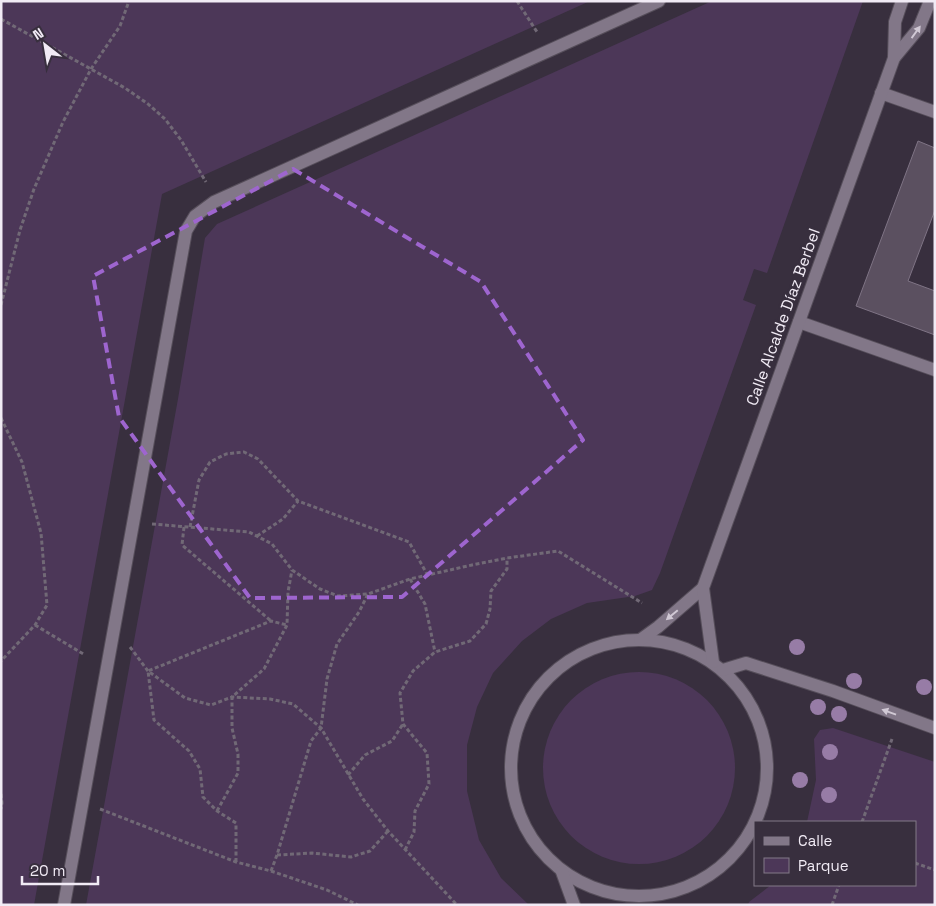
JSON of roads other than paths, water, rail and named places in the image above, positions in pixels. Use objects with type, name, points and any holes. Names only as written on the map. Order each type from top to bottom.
[{"type":"street","points":[[64,905],[186,231],[195,216],[214,202],[659,1]]},
{"type":"street","name":"Calle Alcalde Díaz Berbel","points":[[718,666],[704,588],[894,58],[895,22],[902,1]]},
{"type":"street","name":"Calle Alcalde Díaz Berbel","points":[[894,58],[919,28],[930,1]]},
{"type":"street","points":[[881,93],[935,112]]},
{"type":"street","points":[[799,322],[935,370]]},
{"type":"street","points":[[640,640],[704,588]]},
{"type":"street","points":[[754,823],[741,847],[712,874],[680,890],[641,901],[609,894],[587,886],[562,872],[534,842],[515,804],[510,763],[519,721],[539,687],[570,660],[603,645],[640,640],[664,642],[694,652],[718,666],[747,697],[763,732],[768,772],[761,810],[755,821]]},
{"type":"street","points":[[718,666],[746,663],[935,728]]},
{"type":"street","points":[[562,872],[574,905]]}]
